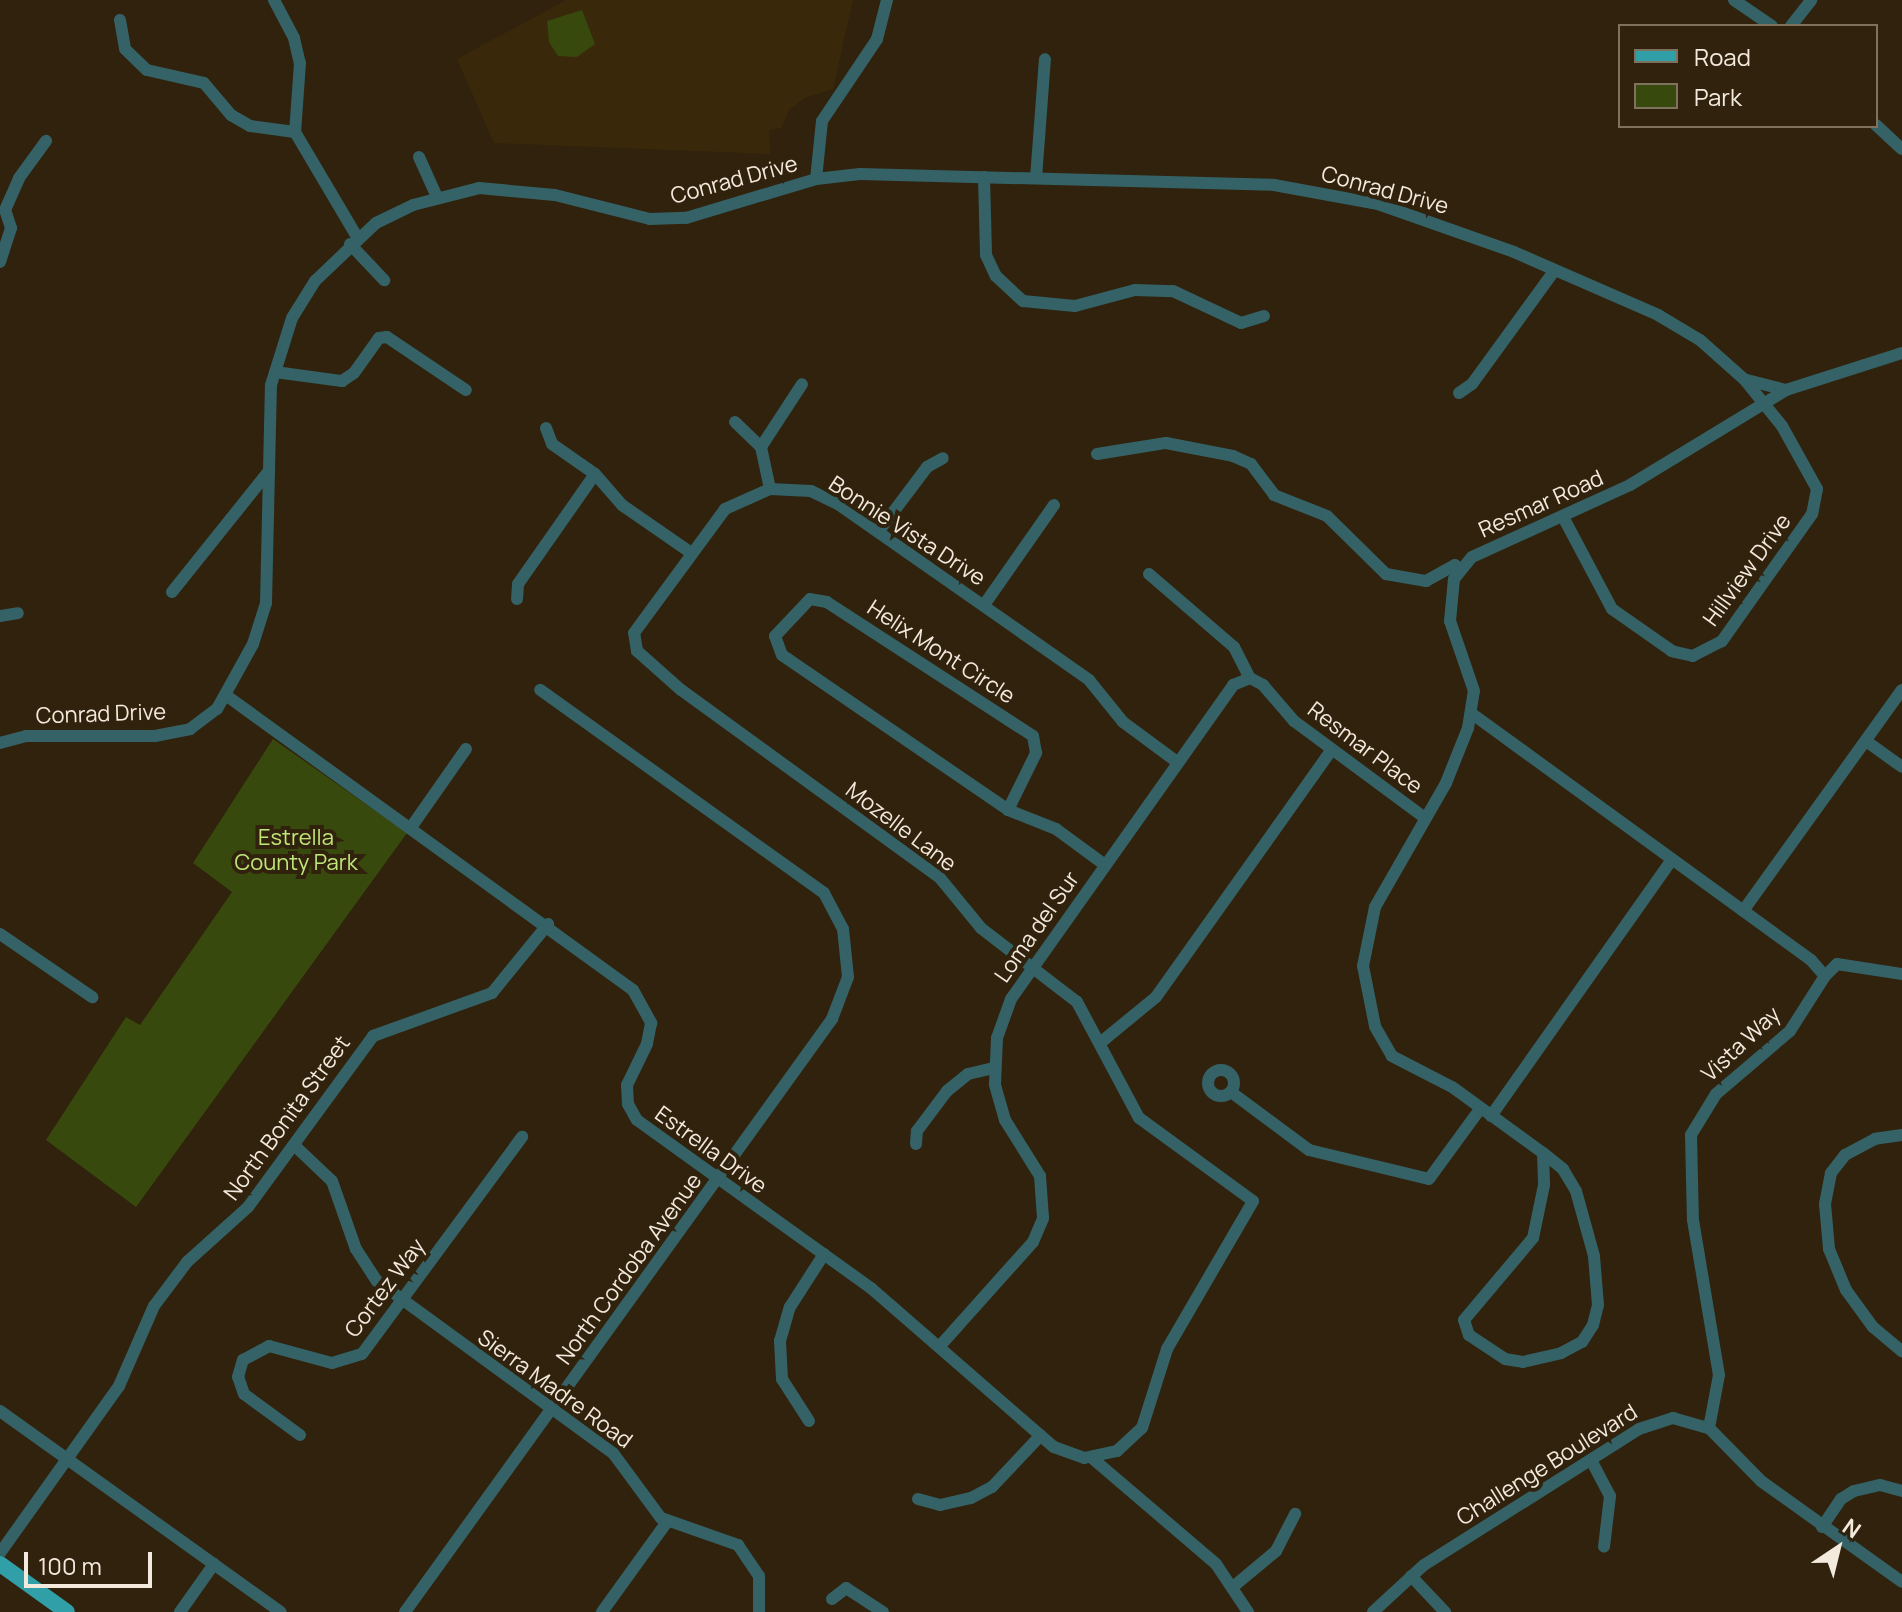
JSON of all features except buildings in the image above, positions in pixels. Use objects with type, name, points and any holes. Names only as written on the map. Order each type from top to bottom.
[{"type":"main road","points":[[0,1564],[67,1612]]},
{"type":"street","points":[[274,0],[294,38],[300,63],[295,132],[353,241],[384,280]]},
{"type":"street","points":[[816,179],[822,121],[877,39],[887,0]]},
{"type":"street","points":[[1734,0],[1769,24]]},
{"type":"street","points":[[1793,24],[1811,0]]},
{"type":"street","points":[[120,20],[125,49],[147,70],[204,83],[231,115],[250,126],[295,132]]},
{"type":"street","points":[[1036,178],[1045,59]]},
{"type":"street","points":[[1878,127],[1902,149]]},
{"type":"street","points":[[0,262],[11,228],[5,210],[19,178],[46,141]]},
{"type":"street","points":[[419,157],[437,197]]},
{"type":"street","points":[[984,177],[986,255],[996,276],[1023,301],[1075,306],[1135,290],[1161,291],[1241,323],[1264,316]]},
{"type":"street","name":"Conrad Drive","points":[[0,742],[26,736],[110,738],[184,731],[207,718],[227,696],[266,603],[275,372],[292,318],[315,281],[353,241],[413,205],[479,188],[517,189],[633,217],[686,218],[816,179],[984,177],[1274,185],[1334,195],[1434,221],[1658,315],[1700,340],[1744,379],[1765,405]]},
{"type":"street","points":[[1459,393],[1472,384],[1554,271]]},
{"type":"street","points":[[275,372],[342,381],[354,373],[379,338],[387,337],[466,390]]},
{"type":"street","name":"Resmar Road","points":[[1459,572],[1472,557],[1563,517],[1682,457],[1786,390],[1902,353]]},
{"type":"street","points":[[1744,379],[1786,390]]},
{"type":"street","points":[[761,447],[802,384]]},
{"type":"street","name":"Hillview Drive","points":[[1563,517],[1597,588],[1619,615],[1679,654],[1712,650],[1816,503],[1813,475],[1765,405]]},
{"type":"street","points":[[735,422],[761,447],[770,489]]},
{"type":"street","points":[[546,428],[552,444],[595,474],[622,505],[690,552]]},
{"type":"street","points":[[1097,454],[1166,443],[1233,456],[1251,464],[1274,495],[1327,516],[1386,574],[1426,581],[1455,565],[1459,572],[1448,605],[1474,691],[1471,713],[1462,749],[1375,907],[1363,966],[1375,1026],[1387,1050],[1404,1066],[1452,1087],[1543,1153],[1576,1191],[1594,1256],[1598,1305],[1582,1342],[1523,1362],[1505,1359],[1469,1335],[1464,1320],[1533,1238],[1544,1185],[1543,1153]]},
{"type":"street","points":[[879,531],[927,467],[943,458]]},
{"type":"street","points":[[172,592],[269,471]]},
{"type":"street","points":[[517,599],[518,584],[595,474]]},
{"type":"street","name":"Bonnie Vista Drive","points":[[632,641],[690,552],[725,509],[770,489],[820,494],[879,531],[1089,680],[1123,722],[1177,762]]},
{"type":"street","points":[[984,605],[1054,505]]},
{"type":"street","name":"Resmar Place","points":[[1149,574],[1234,647],[1250,678],[1331,751],[1425,818]]},
{"type":"street","name":"Helix Mont Circle","points":[[810,599],[827,602],[1033,736],[1036,753],[1008,810],[776,649],[775,636],[789,618],[810,599]]},
{"type":"street","points":[[0,616],[18,613]]},
{"type":"street","name":"Mozelle Lane","points":[[632,641],[704,708],[940,878],[981,928],[1035,965],[1077,1002],[1139,1118],[1253,1201],[1167,1349],[1142,1428],[1124,1446],[1092,1458]]},
{"type":"street","name":"Loma del Sur","points":[[939,1347],[1033,1242],[1043,1218],[1040,1176],[1005,1120],[994,1068],[1002,1020],[1035,965],[1177,762],[1233,685],[1250,678]]},
{"type":"street","name":"North Cordoba Avenue","points":[[405,1612],[718,1181],[842,1001],[846,939],[824,893],[540,690]]},
{"type":"street","points":[[1743,911],[1902,690]]},
{"type":"street","name":"Estrella Drive","points":[[227,696],[548,924],[642,1000],[651,1030],[627,1085],[630,1110],[641,1124],[824,1254],[1041,1435],[1070,1455],[1092,1458]]},
{"type":"street","points":[[1471,713],[1743,911],[1825,976],[1837,964],[1902,974]]},
{"type":"street","points":[[1866,741],[1902,767]]},
{"type":"street","points":[[412,826],[466,749]]},
{"type":"street","points":[[1100,1043],[1156,997],[1331,751]]},
{"type":"street","points":[[1008,810],[1050,825],[1105,865]]},
{"type":"street","points":[[1231,1092],[1303,1147],[1429,1179],[1486,1112],[1672,859]]},
{"type":"street","name":"North Bonita Street","points":[[0,1553],[131,1366],[154,1306],[187,1262],[248,1207],[373,1036],[492,993],[548,924]]},
{"type":"street","points":[[0,934],[92,997]]},
{"type":"street","name":"Vista Way","points":[[1709,1428],[1719,1375],[1693,1220],[1691,1135],[1716,1094],[1790,1031],[1825,976]]},
{"type":"street","points":[[916,1144],[917,1131],[947,1091],[968,1074],[994,1068]]},
{"type":"street","points":[[1902,1135],[1875,1139],[1845,1155],[1831,1173],[1825,1204],[1829,1249],[1846,1290],[1873,1327],[1902,1351]]},
{"type":"street","name":"Cortez Way","points":[[300,1435],[244,1394],[238,1377],[243,1360],[269,1346],[332,1363],[362,1354],[522,1137]]},
{"type":"street","name":"Sierra Madre Road","points":[[294,1145],[332,1181],[364,1264],[402,1302],[620,1459],[650,1508],[667,1522]]},
{"type":"street","points":[[809,1421],[782,1379],[780,1341],[790,1307],[824,1254]]},
{"type":"street","points":[[0,1411],[281,1612]]},
{"type":"street","name":"Challenge Boulevard","points":[[1373,1612],[1411,1576],[1655,1421],[1680,1419],[1709,1428]]},
{"type":"street","points":[[1709,1428],[1761,1481],[1902,1582]]},
{"type":"street","points":[[918,1499],[940,1505],[971,1498],[992,1487],[1041,1435]]},
{"type":"street","points":[[1092,1458],[1206,1553],[1234,1586],[1248,1612]]},
{"type":"street","points":[[1591,1460],[1610,1496],[1604,1547]]},
{"type":"street","points":[[1822,1527],[1841,1499],[1854,1491],[1880,1485],[1902,1491]]},
{"type":"street","points":[[1234,1586],[1276,1551],[1295,1514]]},
{"type":"street","points":[[602,1612],[667,1522],[723,1537],[742,1549],[759,1576],[759,1612]]},
{"type":"street","points":[[180,1612],[214,1564]]},
{"type":"street","points":[[1411,1576],[1445,1612]]},
{"type":"street","points":[[832,1599],[846,1588],[883,1612]]},
{"type":"shaded area","points":[[566,0],[853,0],[833,89],[805,98],[789,110],[781,128],[769,130],[770,154],[494,143],[457,59]]},
{"type":"green space","points":[[582,10],[595,44],[577,57],[558,56],[549,42],[547,21]]},
{"type":"green space","name":"Estrella County Park","points":[[273,739],[407,833],[136,1207],[46,1140],[126,1017],[140,1025],[232,892],[193,863]]}]
